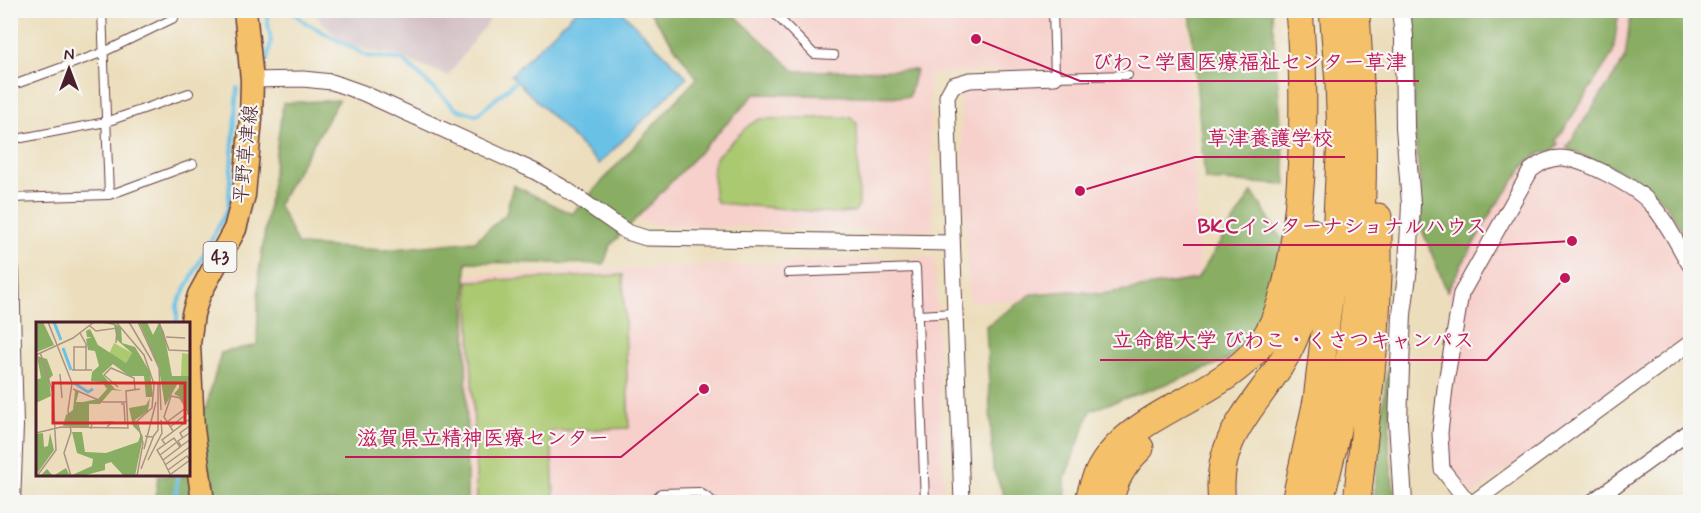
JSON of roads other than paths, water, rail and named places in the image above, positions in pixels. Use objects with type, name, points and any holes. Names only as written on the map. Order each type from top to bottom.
[{"type":"highway","points":[[1089,502],[1100,470],[1113,450],[1132,433],[1201,392],[1248,358],[1264,340],[1275,317],[1284,291],[1291,258],[1301,166],[1303,71],[1299,10]]},
{"type":"highway","points":[[1221,502],[1219,483],[1221,466],[1227,448],[1235,430],[1288,351],[1297,331],[1308,273],[1315,198],[1317,99],[1313,10]]},
{"type":"highway","points":[[1295,502],[1317,400],[1330,302],[1339,198],[1341,136],[1333,10]]},
{"type":"highway","points":[[1319,502],[1339,414],[1352,333],[1359,269],[1362,192],[1356,10]]},
{"type":"highway","points":[[1356,10],[1372,107],[1378,206],[1378,264],[1373,363],[1357,502]]},
{"type":"highway","points":[[1110,502],[1111,491],[1120,472],[1133,454],[1171,426],[1223,398],[1253,376],[1267,362],[1290,326],[1308,273]]},
{"type":"highway","points":[[1283,502],[1317,400]]},
{"type":"main road","name":"平野草津線","points":[[190,336],[193,314],[199,295],[235,229],[244,195],[252,80],[245,10]]},
{"type":"main road","name":"平野草津線","points":[[190,365],[193,429],[203,502]]},
{"type":"street","points":[[1401,10],[1404,36],[1405,127],[1411,194],[1408,268],[1402,314],[1398,422],[1403,502]]},
{"type":"street","points":[[962,502],[946,96],[953,85],[970,80],[1055,77]]},
{"type":"street","points":[[252,80],[303,79],[332,82],[363,93],[534,171],[564,188],[627,232],[646,238],[952,243]]},
{"type":"street","points":[[1468,502],[1442,469],[1440,433],[1461,294],[1531,170],[1548,160],[1568,159],[1603,173],[1631,188],[1652,205],[1690,265]]},
{"type":"street","points":[[10,270],[14,426],[11,502]]},
{"type":"street","points":[[1473,502],[1690,343]]},
{"type":"street","points":[[1592,502],[1690,431]]},
{"type":"lane","points":[[102,10],[109,195]]},
{"type":"lane","points":[[771,10],[814,54],[834,55]]},
{"type":"lane","points":[[1053,10],[1055,77],[1128,75]]},
{"type":"lane","points":[[19,83],[104,52],[174,18]]},
{"type":"lane","points":[[22,138],[106,122],[189,93]]},
{"type":"lane","points":[[10,198],[109,195],[193,164]]},
{"type":"lane","points":[[788,273],[916,268],[925,502]]},
{"type":"lane","points":[[918,315],[955,314]]},
{"type":"lane","points":[[652,502],[661,493],[699,492],[714,502]]},
{"type":"water","points":[[576,11],[621,11],[687,77],[599,164],[511,75]]},
{"type":"waterway","points":[[266,10],[271,42],[267,60]]},
{"type":"waterway","points":[[290,10],[306,23],[367,56],[403,60],[456,109],[477,115],[516,81]]},
{"type":"waterway","points":[[177,322],[177,305],[228,208],[237,88]]},
{"type":"waterway","points":[[176,502],[177,477]]},
{"type":"place","name":"びわこ学園医療福祉センター草津","points":[[976,39]]},
{"type":"place","name":"草津養護学校","points":[[1080,191]]},
{"type":"place","name":"BKCインターナショナルハウス","points":[[1572,241]]},
{"type":"place","name":"立命館大学 びわこ・くさつキャンパス","points":[[1565,278]]},
{"type":"place","name":"滋賀県立精神医療センター","points":[[704,389]]}]
